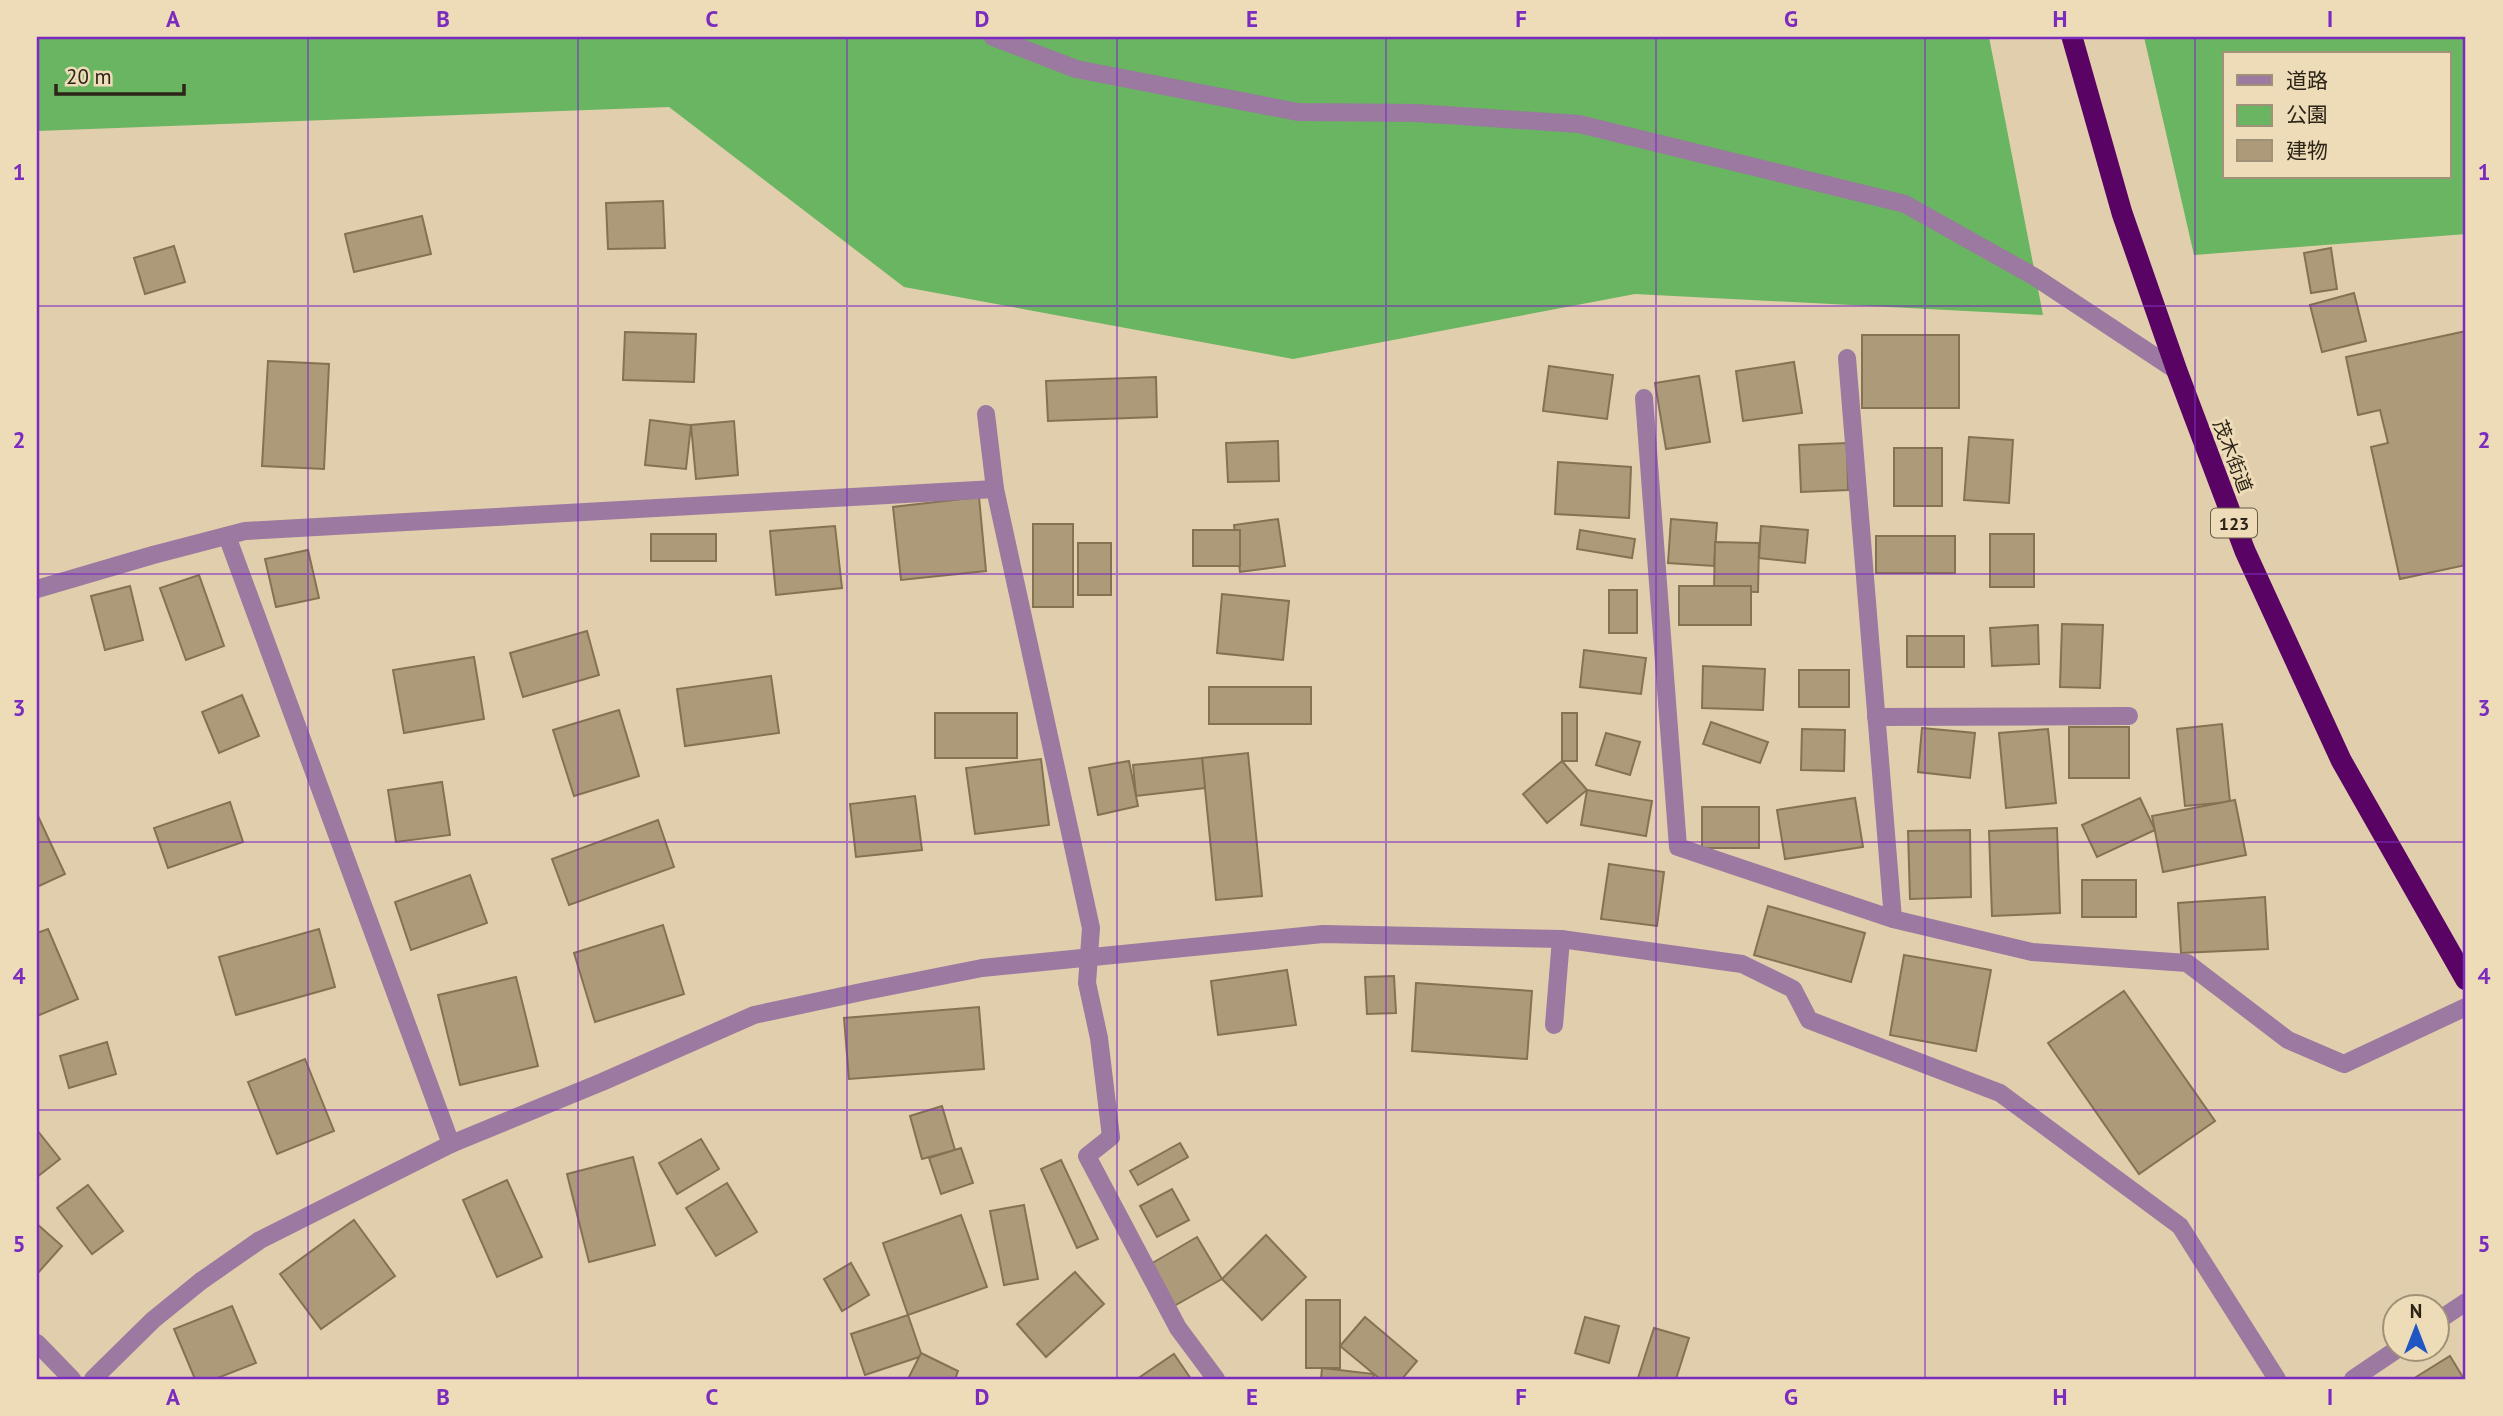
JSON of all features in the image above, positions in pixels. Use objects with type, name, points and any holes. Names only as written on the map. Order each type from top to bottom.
[{"type":"highway","name":"茂木街道","points":[[2072,37],[2122,213],[2177,371],[2245,551],[2341,760],[2466,980]]},
{"type":"street","points":[[993,37],[1076,69],[1298,112],[1416,113],[1578,124],[1905,204],[2035,277],[2177,371]]},
{"type":"street","points":[[1847,358],[1893,919]]},
{"type":"street","points":[[1644,398],[1678,847],[1893,919],[2032,952],[2186,963],[2288,1040],[2344,1064],[2466,1007]]},
{"type":"street","points":[[986,414],[995,489],[1091,928],[1087,983],[1099,1038],[1111,1137],[1087,1156],[1178,1328],[1216,1379]]},
{"type":"street","points":[[37,589],[245,531],[995,489]]},
{"type":"street","points":[[227,536],[451,1144]]},
{"type":"street","points":[[1876,716],[2129,716]]},
{"type":"street","points":[[93,1379],[153,1320],[201,1281],[260,1240],[451,1144],[602,1082],[754,1015],[982,968],[1322,934],[1561,939],[1742,964],[1793,989],[1809,1020],[2000,1093],[2180,1226],[2277,1379]]},
{"type":"street","points":[[1554,1025],[1561,939]]},
{"type":"street","points":[[2450,1313],[2466,1302]]},
{"type":"street","points":[[37,1343],[72,1379]]},
{"type":"street","points":[[2353,1379],[2380,1360]]},
{"type":"green space","points":[[37,37],[1989,37],[2043,315],[1635,294],[1293,359],[904,287],[669,107],[37,131]]},
{"type":"green space","points":[[2144,37],[2466,37],[2466,234],[2194,255]]},
{"type":"building","points":[[663,201],[665,248],[608,249],[606,203]]},
{"type":"building","points":[[422,216],[431,254],[354,272],[345,234]]},
{"type":"building","points":[[174,246],[185,282],[145,294],[134,258]]},
{"type":"building","points":[[2331,248],[2337,289],[2311,293],[2304,253]]},
{"type":"building","points":[[2354,293],[2366,341],[2322,352],[2310,305]]},
{"type":"building","points":[[2466,331],[2466,565],[2400,579],[2371,447],[2388,443],[2380,410],[2358,415],[2346,357]]},
{"type":"building","points":[[625,332],[696,334],[694,382],[623,380]]},
{"type":"building","points":[[1862,335],[1959,335],[1959,408],[1862,408]]},
{"type":"building","points":[[268,361],[329,364],[324,469],[262,466]]},
{"type":"building","points":[[1794,362],[1802,413],[1743,421],[1736,371]]},
{"type":"building","points":[[1549,366],[1613,375],[1607,419],[1543,411]]},
{"type":"building","points":[[1699,376],[1710,442],[1666,449],[1655,383]]},
{"type":"building","points":[[1156,377],[1157,417],[1048,421],[1046,381]]},
{"type":"building","points":[[650,420],[691,425],[686,469],[645,465]]},
{"type":"building","points":[[734,421],[738,475],[696,479],[691,425]]},
{"type":"building","points":[[1969,437],[2013,440],[2009,503],[1964,500]]},
{"type":"building","points":[[1278,441],[1279,481],[1228,482],[1226,443]]},
{"type":"building","points":[[1847,443],[1848,490],[1801,492],[1799,445]]},
{"type":"building","points":[[1894,448],[1942,448],[1942,506],[1894,506]]},
{"type":"building","points":[[1558,462],[1631,467],[1629,518],[1555,514]]},
{"type":"building","points":[[979,497],[986,571],[901,580],[893,507]]},
{"type":"building","points":[[1278,519],[1285,566],[1240,572],[1234,525]]},
{"type":"building","points":[[1671,519],[1717,523],[1714,566],[1668,563]]},
{"type":"building","points":[[1033,524],[1073,524],[1073,607],[1033,607]]},
{"type":"building","points":[[835,526],[842,588],[776,595],[770,531]]},
{"type":"building","points":[[1761,526],[1808,530],[1805,563],[1759,558]]},
{"type":"building","points":[[1193,530],[1240,530],[1240,566],[1193,566]]},
{"type":"building","points":[[1580,530],[1635,539],[1632,558],[1577,549]]},
{"type":"building","points":[[651,534],[716,534],[716,561],[651,561]]},
{"type":"building","points":[[1990,534],[2034,534],[2034,587],[1990,587]]},
{"type":"building","points":[[1876,536],[1955,536],[1955,573],[1876,573]]},
{"type":"building","points":[[1715,542],[1759,543],[1758,592],[1714,591]]},
{"type":"building","points":[[1078,543],[1111,543],[1111,595],[1078,595]]},
{"type":"building","points":[[308,550],[319,598],[276,607],[265,559]]},
{"type":"building","points":[[199,575],[224,646],[186,660],[160,588]]},
{"type":"building","points":[[130,586],[143,640],[105,650],[91,596]]},
{"type":"building","points":[[1679,586],[1751,586],[1751,625],[1679,625]]},
{"type":"building","points":[[1609,590],[1637,590],[1637,633],[1609,633]]},
{"type":"building","points":[[1222,594],[1289,601],[1283,660],[1217,653]]},
{"type":"building","points":[[2062,624],[2103,625],[2100,688],[2060,687]]},
{"type":"building","points":[[2038,625],[2039,664],[1992,666],[1990,628]]},
{"type":"building","points":[[587,631],[599,675],[523,697],[510,653]]},
{"type":"building","points":[[1907,636],[1964,636],[1964,667],[1907,667]]},
{"type":"building","points":[[1584,650],[1646,658],[1641,694],[1580,687]]},
{"type":"building","points":[[474,657],[484,719],[404,733],[393,670]]},
{"type":"building","points":[[1703,666],[1765,669],[1763,710],[1702,708]]},
{"type":"building","points":[[1799,670],[1849,670],[1849,707],[1799,707]]},
{"type":"building","points":[[771,676],[779,733],[685,746],[677,689]]},
{"type":"building","points":[[1209,687],[1311,687],[1311,724],[1209,724]]},
{"type":"building","points":[[242,695],[259,736],[219,753],[202,712]]},
{"type":"building","points":[[619,710],[639,776],[574,796],[553,730]]},
{"type":"building","points":[[935,713],[1017,713],[1017,758],[935,758]]},
{"type":"building","points":[[1562,713],[1577,713],[1577,761],[1562,761]]},
{"type":"building","points":[[1711,722],[1768,742],[1760,763],[1703,744]]},
{"type":"building","points":[[2222,724],[2230,802],[2185,806],[2177,729]]},
{"type":"building","points":[[2069,727],[2129,727],[2129,778],[2069,778]]},
{"type":"building","points":[[1922,728],[1975,733],[1970,778],[1918,772]]},
{"type":"building","points":[[1802,729],[1845,730],[1844,771],[1801,770]]},
{"type":"building","points":[[2048,729],[2056,803],[2006,808],[1999,733]]},
{"type":"building","points":[[1606,733],[1640,742],[1630,775],[1596,765]]},
{"type":"building","points":[[1248,753],[1262,896],[1216,900],[1202,758]]},
{"type":"building","points":[[1202,758],[1205,788],[1136,796],[1133,765]]},
{"type":"building","points":[[1041,759],[1049,825],[975,834],[966,768]]},
{"type":"building","points":[[1129,761],[1138,806],[1098,815],[1089,768]]},
{"type":"building","points":[[1562,761],[1587,790],[1547,823],[1523,794]]},
{"type":"building","points":[[442,782],[450,835],[396,842],[388,790]]},
{"type":"building","points":[[1587,790],[1652,801],[1646,836],[1581,825]]},
{"type":"building","points":[[915,796],[922,850],[856,857],[850,804]]},
{"type":"building","points":[[1855,798],[1863,847],[1785,859],[1777,810]]},
{"type":"building","points":[[2140,798],[2155,830],[2097,857],[2082,825]]},
{"type":"building","points":[[2235,800],[2246,855],[2163,872],[2152,816]]},
{"type":"building","points":[[230,802],[243,842],[168,868],[154,828]]},
{"type":"building","points":[[1702,807],[1759,807],[1759,848],[1702,848]]},
{"type":"building","points":[[37,814],[65,874],[37,887]]},
{"type":"building","points":[[658,820],[674,867],[569,905],[552,859]]},
{"type":"building","points":[[2057,828],[2060,913],[1992,916],[1989,831]]},
{"type":"building","points":[[1970,830],[1971,897],[1910,899],[1908,831]]},
{"type":"building","points":[[1609,864],[1664,872],[1657,926],[1601,919]]},
{"type":"building","points":[[470,875],[487,923],[411,950],[395,902]]},
{"type":"building","points":[[2082,880],[2136,880],[2136,917],[2082,917]]},
{"type":"building","points":[[2265,897],[2268,949],[2181,953],[2178,903]]},
{"type":"building","points":[[1768,906],[1865,933],[1851,982],[1754,955]]},
{"type":"building","points":[[663,925],[684,994],[595,1022],[574,953]]},
{"type":"building","points":[[48,929],[78,999],[37,1016],[37,933]]},
{"type":"building","points":[[319,929],[335,987],[236,1015],[219,957]]},
{"type":"building","points":[[1904,955],[1991,970],[1976,1051],[1890,1035]]},
{"type":"building","points":[[1287,970],[1296,1025],[1218,1035],[1211,981]]},
{"type":"building","points":[[1394,976],[1396,1013],[1367,1014],[1365,977]]},
{"type":"building","points":[[516,977],[538,1066],[460,1085],[438,995]]},
{"type":"building","points":[[1416,983],[1532,991],[1527,1059],[1412,1051]]},
{"type":"building","points":[[2124,991],[2215,1121],[2139,1174],[2048,1043]]},
{"type":"building","points":[[979,1007],[984,1069],[849,1079],[844,1018]]},
{"type":"building","points":[[107,1042],[116,1074],[69,1088],[60,1056]]},
{"type":"building","points":[[305,1059],[334,1131],[277,1154],[248,1082]]},
{"type":"building","points":[[942,1106],[955,1150],[922,1159],[910,1116]]},
{"type":"building","points":[[37,1130],[60,1159],[37,1177]]},
{"type":"building","points":[[701,1139],[719,1169],[677,1194],[659,1163]]},
{"type":"building","points":[[1180,1143],[1188,1157],[1138,1185],[1130,1171]]},
{"type":"building","points":[[961,1148],[973,1183],[941,1194],[929,1158]]},
{"type":"building","points":[[633,1157],[655,1245],[589,1262],[567,1174]]},
{"type":"building","points":[[1061,1160],[1098,1239],[1077,1248],[1041,1169]]},
{"type":"building","points":[[507,1180],[542,1257],[497,1277],[463,1200]]},
{"type":"building","points":[[727,1183],[757,1232],[716,1256],[686,1208]]},
{"type":"building","points":[[88,1185],[123,1231],[92,1254],[57,1208]]},
{"type":"building","points":[[1172,1189],[1189,1220],[1157,1237],[1140,1206]]},
{"type":"building","points":[[1024,1205],[1038,1279],[1004,1285],[990,1211]]},
{"type":"building","points":[[961,1215],[987,1287],[908,1315],[883,1243]]},
{"type":"building","points":[[354,1220],[395,1276],[321,1329],[280,1274]]},
{"type":"building","points":[[37,1224],[62,1246],[37,1274]]},
{"type":"building","points":[[1266,1235],[1306,1277],[1262,1320],[1222,1279]]},
{"type":"building","points":[[1197,1237],[1222,1279],[1174,1306],[1149,1265]]},
{"type":"building","points":[[851,1263],[869,1295],[842,1311],[824,1279]]},
{"type":"building","points":[[1075,1272],[1104,1304],[1046,1357],[1017,1324]]},
{"type":"building","points":[[1306,1300],[1340,1300],[1340,1368],[1306,1368]]},
{"type":"building","points":[[232,1306],[256,1363],[215,1379],[195,1379],[174,1329]]},
{"type":"building","points":[[908,1315],[922,1356],[865,1375],[851,1334]]},
{"type":"building","points":[[1365,1317],[1417,1361],[1402,1379],[1380,1379],[1340,1346]]},
{"type":"building","points":[[1585,1317],[1619,1326],[1609,1363],[1575,1353]]},
{"type":"building","points":[[1654,1328],[1689,1338],[1676,1379],[1638,1378]]},
{"type":"building","points":[[921,1353],[958,1371],[955,1379],[908,1379]]},
{"type":"building","points":[[1174,1354],[1191,1379],[1137,1379]]},
{"type":"building","points":[[2450,1356],[2464,1379],[2417,1379],[2416,1377],[2437,1364],[2450,1364]]},
{"type":"building","points":[[1322,1368],[1374,1374],[1373,1379],[1321,1379]]}]
